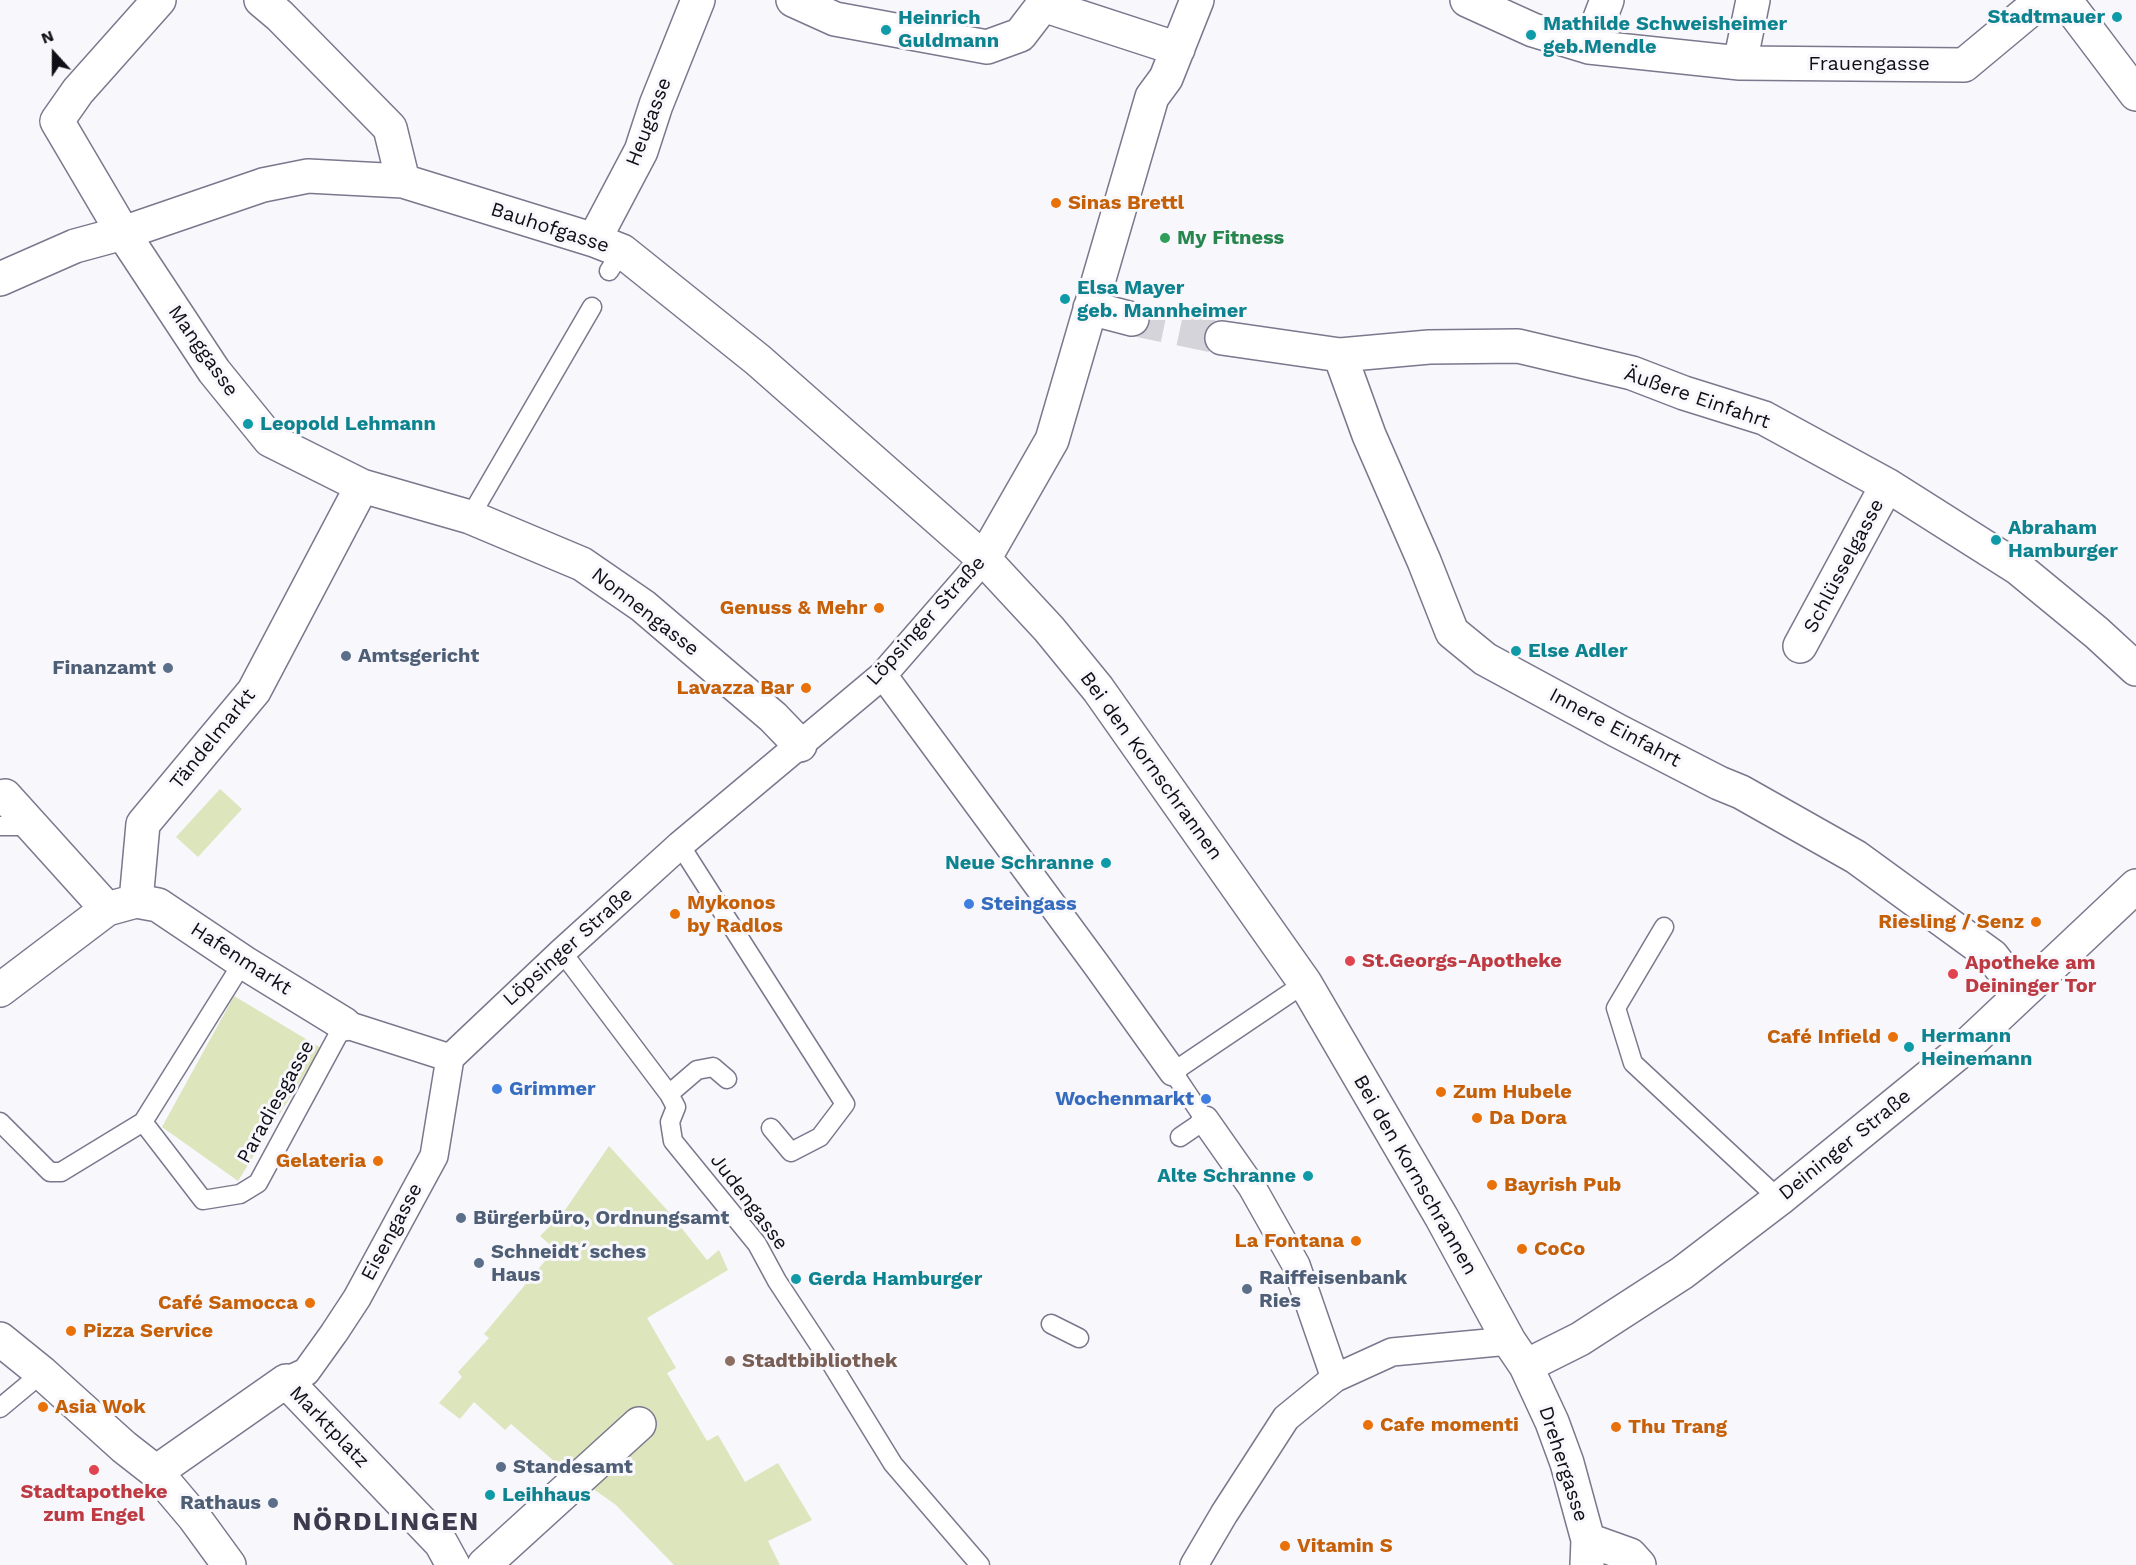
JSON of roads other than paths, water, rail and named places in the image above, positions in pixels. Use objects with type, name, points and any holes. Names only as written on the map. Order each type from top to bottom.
[{"type":"street","name":"Manggasse","points":[[159,0],[78,92],[57,121],[123,233],[214,371],[270,440],[362,486]]},
{"type":"street","points":[[261,0],[280,16],[390,128],[403,181]]},
{"type":"street","name":"Heugasse","points":[[608,254],[656,105],[698,0]]},
{"type":"street","points":[[793,0],[835,19],[987,47],[1020,35],[1044,2],[1178,49]]},
{"type":"street","name":"Löpsinger Straße","points":[[450,1058],[680,845],[883,675],[984,559],[1052,440],[1152,97],[1166,78],[1197,0]]},
{"type":"street","name":"Frauengasse","points":[[1467,0],[1533,30],[1590,47],[1740,63],[1964,65],[2042,0]]},
{"type":"street","points":[[1590,47],[1607,0]]},
{"type":"street","points":[[1740,63],[1753,0]]},
{"type":"street","points":[[2065,0],[2136,94]]},
{"type":"street","name":"Bauhofgasse","points":[[0,279],[75,246],[123,233],[263,185],[308,176],[403,181],[608,254],[758,360],[984,559]]},
{"type":"street","points":[[1090,308],[1132,319]]},
{"type":"street","name":"Äußere Einfahrt","points":[[1222,338],[1340,355],[1429,347],[1518,346],[1632,373],[1684,393],[1764,418],[1887,485],[2018,568],[2097,633],[2136,669]]},
{"type":"street","name":"Innere Einfahrt","points":[[1340,355],[1369,435],[1452,632],[1485,659],[1618,731],[1741,792],[1856,857],[1992,956],[2021,994]]},
{"type":"street","name":"Schlüsselgasse","points":[[1800,646],[1887,485]]},
{"type":"street","name":"Nonnengasse","points":[[362,486],[470,517],[582,564],[643,606],[773,717],[800,745]]},
{"type":"street","name":"Tändelmarkt","points":[[122,905],[143,824],[254,692],[362,486]]},
{"type":"street","name":"Bei den Kornschrannen","points":[[984,559],[1049,628],[1098,689],[1305,984],[1442,1218],[1518,1354]]},
{"type":"street","points":[[883,675],[1173,1072]]},
{"type":"street","points":[[0,990],[122,905],[9,810]]},
{"type":"street","name":"Deininger Straße","points":[[1518,1354],[1580,1339],[1682,1273],[1779,1199],[1963,1049],[2136,886]]},
{"type":"street","name":"Hafenmarkt","points":[[122,905],[158,905],[243,962],[345,1024]]},
{"type":"street","points":[[345,1024],[450,1058]]},
{"type":"street","name":"Eisengasse","points":[[286,1381],[306,1372],[357,1298],[434,1155],[450,1058]]},
{"type":"street","points":[[1205,1120],[1252,1187],[1296,1265],[1335,1378]]},
{"type":"street","points":[[0,1339],[156,1472],[194,1517],[229,1565]]},
{"type":"street","points":[[1194,1565],[1286,1418],[1335,1378],[1392,1352],[1518,1354]]},
{"type":"street","name":"Drehergasse","points":[[1518,1354],[1552,1422],[1567,1463],[1588,1552]]},
{"type":"street","name":"Marktplatz","points":[[156,1472],[286,1381],[441,1543],[453,1565]]},
{"type":"street","points":[[484,1565],[639,1424]]},
{"type":"street","points":[[1588,1552],[1630,1555],[1639,1565]]},
{"type":"lane","points":[[470,517],[592,307]]},
{"type":"lane","points":[[680,845],[845,1104],[821,1139],[791,1152],[771,1128]]},
{"type":"lane","points":[[1664,927],[1616,1008],[1633,1063],[1779,1199]]},
{"type":"lane","points":[[562,952],[669,1094],[697,1070],[713,1067],[727,1080]]},
{"type":"lane","points":[[0,1122],[50,1172],[61,1172],[143,1122],[243,962]]},
{"type":"lane","points":[[1180,1137],[1205,1120],[1173,1072],[1305,984]]},
{"type":"lane","name":"Paradiesgasse","points":[[143,1122],[203,1200],[240,1194],[258,1183],[345,1024]]},
{"type":"lane","name":"Judengasse","points":[[669,1094],[676,1107],[670,1122],[673,1141],[757,1244],[777,1281],[893,1464],[980,1565]]},
{"type":"lane","points":[[1051,1324],[1078,1338]]},
{"type":"lane","points":[[0,1408],[42,1373]]},
{"type":"tunnel","points":[[1132,319],[1222,338]]},
{"type":"place","name":"Stadtmauer","points":[[2117,17]]},
{"type":"place","name":"Heinrich Guldmann","points":[[886,30]]},
{"type":"place","name":"Mathilde Schweisheimer geb.Mendle","points":[[1531,35]]},
{"type":"place","name":"Sinas Brettl","points":[[1056,203]]},
{"type":"place","name":"My Fitness","points":[[1165,238]]},
{"type":"place","name":"Elsa Mayer geb. Mannheimer","points":[[1065,299]]},
{"type":"place","name":"Leopold Lehmann","points":[[248,424]]},
{"type":"place","name":"Abraham Hamburger","points":[[1996,540]]},
{"type":"place","name":"Genuss & Mehr","points":[[879,608]]},
{"type":"place","name":"Else Adler","points":[[1516,651]]},
{"type":"place","name":"Amtsgericht","points":[[346,656]]},
{"type":"place","name":"Finanzamt","points":[[168,668]]},
{"type":"place","name":"Lavazza Bar","points":[[806,688]]},
{"type":"place","name":"Neue Schranne","points":[[1106,863]]},
{"type":"place","name":"Steingass","points":[[969,904]]},
{"type":"place","name":"Mykonos by Radlos","points":[[675,914]]},
{"type":"place","name":"Riesling / Senz","points":[[2036,922]]},
{"type":"place","name":"St.Georgs-Apotheke","points":[[1350,961]]},
{"type":"place","name":"Apotheke am Deininger Tor","points":[[1953,974]]},
{"type":"place","name":"Café Infield","points":[[1893,1037]]},
{"type":"place","name":"Hermann Heinemann","points":[[1909,1047]]},
{"type":"place","name":"Grimmer","points":[[497,1089]]},
{"type":"place","name":"Zum Hubele","points":[[1441,1092]]},
{"type":"place","name":"Wochenmarkt","points":[[1206,1099]]},
{"type":"place","name":"Da Dora","points":[[1477,1118]]},
{"type":"place","name":"Gelateria","points":[[378,1161]]},
{"type":"place","name":"Alte Schranne","points":[[1308,1176]]},
{"type":"place","name":"Bayrish Pub","points":[[1492,1185]]},
{"type":"place","name":"Bürgerbüro, Ordnungsamt","points":[[461,1218]]},
{"type":"place","name":"La Fontana","points":[[1356,1241]]},
{"type":"place","name":"CoCo","points":[[1522,1249]]},
{"type":"place","name":"Schneidt´sches Haus","points":[[479,1263]]},
{"type":"place","name":"Gerda Hamburger","points":[[796,1279]]},
{"type":"place","name":"Raiffeisenbank Ries","points":[[1247,1289]]},
{"type":"place","name":"Café Samocca","points":[[310,1303]]},
{"type":"place","name":"Pizza Service","points":[[71,1331]]},
{"type":"place","name":"Stadtbibliothek","points":[[730,1361]]},
{"type":"place","name":"Asia Wok","points":[[43,1407]]},
{"type":"place","name":"Cafe momenti","points":[[1368,1425]]},
{"type":"place","name":"Thu Trang","points":[[1616,1427]]},
{"type":"place","name":"Standesamt","points":[[501,1467]]},
{"type":"place","name":"Stadtapotheke zum Engel","points":[[94,1470]]},
{"type":"place","name":"Leihhaus","points":[[490,1495]]},
{"type":"place","name":"Rathaus","points":[[273,1503]]},
{"type":"place","name":"Vitamin S","points":[[1285,1546]]},
{"type":"district","name":"NÖRDLINGEN","points":[[386,1522]]}]
